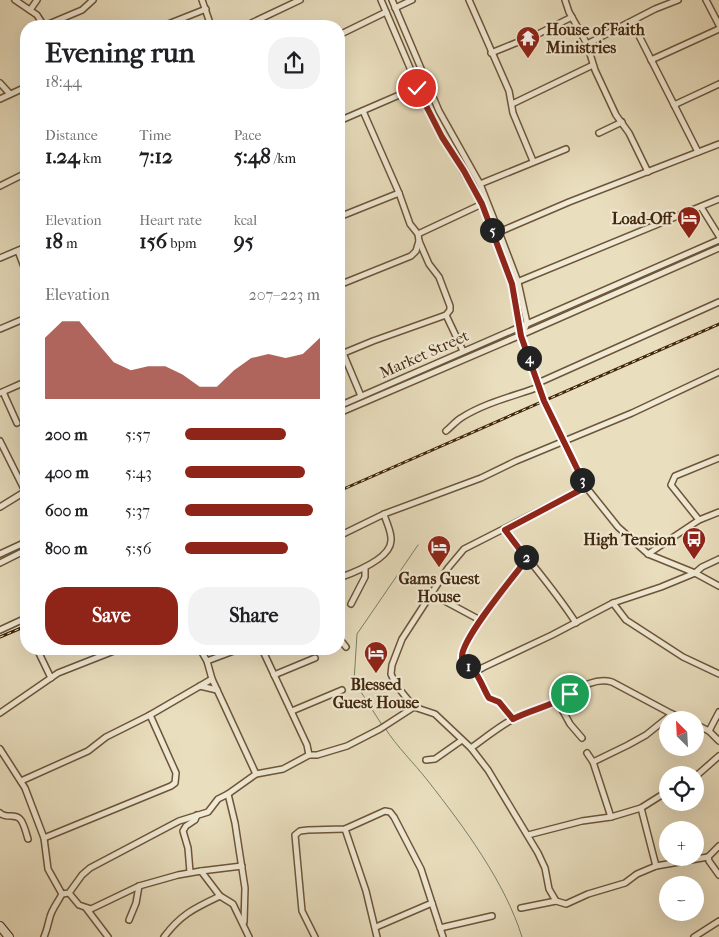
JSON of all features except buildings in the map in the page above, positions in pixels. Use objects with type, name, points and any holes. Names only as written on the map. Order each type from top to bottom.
[{"type":"main road","points":[[0,926],[8,937]]},
{"type":"street","points":[[15,0],[41,20]]},
{"type":"street","points":[[30,10],[37,0]]},
{"type":"street","points":[[58,20],[82,10],[93,0]]},
{"type":"street","points":[[202,0],[209,20]]},
{"type":"street","points":[[258,20],[300,0]]},
{"type":"street","points":[[381,0],[417,88],[438,130],[482,204],[512,284],[521,336],[538,385],[563,442],[592,498],[618,527],[648,554],[695,573],[719,586]]},
{"type":"street","points":[[392,0],[439,111],[480,184],[518,282],[528,323],[532,331]]},
{"type":"street","points":[[395,8],[412,0]]},
{"type":"street","points":[[469,0],[509,91],[516,121],[533,161]]},
{"type":"street","points":[[565,0],[587,44],[593,65],[616,115],[622,122],[648,172]]},
{"type":"street","points":[[587,44],[647,13],[678,0]]},
{"type":"street","points":[[651,60],[719,27],[706,0]]},
{"type":"street","points":[[178,20],[206,9]]},
{"type":"street","points":[[345,32],[386,12]]},
{"type":"street","points":[[491,53],[538,34],[572,17]]},
{"type":"street","points":[[632,22],[698,152]]},
{"type":"street","points":[[512,104],[593,65]]},
{"type":"street","points":[[0,83],[10,94]]},
{"type":"street","points":[[345,118],[427,83]]},
{"type":"street","points":[[674,105],[719,84]]},
{"type":"street","points":[[0,99],[20,89]]},
{"type":"street","points":[[345,352],[446,315],[450,310],[439,278],[429,264],[418,234],[410,224],[399,193],[363,111]]},
{"type":"street","points":[[599,133],[622,122]]},
{"type":"street","points":[[499,232],[569,202],[719,144]]},
{"type":"street","points":[[480,184],[566,149]]},
{"type":"street","points":[[0,186],[20,176]]},
{"type":"street","points":[[345,215],[399,193]]},
{"type":"street","points":[[512,284],[719,199]]},
{"type":"street","points":[[418,234],[482,204]]},
{"type":"street","points":[[701,207],[719,238]]},
{"type":"street","name":"Market Street","points":[[345,403],[719,238]]},
{"type":"street","points":[[345,282],[411,256],[416,251],[419,241]]},
{"type":"street","name":"Market Street","points":[[345,410],[521,336],[719,248]]},
{"type":"street","points":[[0,258],[18,251],[20,256]]},
{"type":"street","points":[[446,431],[468,414],[538,385],[719,302]]},
{"type":"street","points":[[446,315],[463,351]]},
{"type":"street","points":[[0,329],[20,321]]},
{"type":"street","points":[[521,336],[528,323]]},
{"type":"street","points":[[345,362],[361,396]]},
{"type":"street","points":[[345,533],[384,514],[481,478],[632,413],[719,372]]},
{"type":"street","points":[[17,423],[1,393],[20,384]]},
{"type":"street","points":[[0,440],[3,453],[20,481]]},
{"type":"street","points":[[699,520],[671,485],[672,481],[675,476],[719,458]]},
{"type":"street","points":[[556,901],[549,889],[545,868],[528,835],[488,770],[472,748],[435,714],[414,706],[396,685],[391,674],[392,665],[402,639],[448,568],[464,549],[482,539],[505,530],[586,487]]},
{"type":"street","points":[[0,506],[20,494]]},
{"type":"street","points":[[648,554],[699,520],[719,512]]},
{"type":"street","points":[[345,576],[365,568],[381,556],[392,543],[384,514]]},
{"type":"street","points":[[505,530],[560,598],[576,623]]},
{"type":"street","points":[[0,554],[20,545]]},
{"type":"street","points":[[0,562],[20,553]]},
{"type":"street","points":[[513,719],[499,702],[489,698],[475,672],[463,662],[462,656],[480,620],[527,559]]},
{"type":"street","points":[[475,672],[576,623],[612,603],[661,587],[695,573],[702,567],[719,559]]},
{"type":"street","points":[[350,604],[365,577],[365,568]]},
{"type":"street","points":[[441,599],[480,620]]},
{"type":"street","points":[[612,603],[626,620],[683,657],[719,674]]},
{"type":"street","points":[[0,630],[20,621]]},
{"type":"street","points":[[40,655],[51,678]]},
{"type":"street","points":[[0,713],[51,678],[102,655]]},
{"type":"street","points":[[203,655],[212,679],[256,774]]},
{"type":"street","points":[[206,661],[222,655]]},
{"type":"street","points":[[265,655],[307,745],[309,756]]},
{"type":"street","points":[[274,674],[315,658]]},
{"type":"street","points":[[21,781],[88,751],[106,737],[150,715],[212,679]]},
{"type":"street","points":[[472,748],[513,719],[558,702],[596,680],[605,680],[666,711]]},
{"type":"street","points":[[199,686],[217,690]]},
{"type":"street","points":[[292,711],[342,690]]},
{"type":"street","points":[[558,702],[570,724],[582,738]]},
{"type":"street","points":[[62,894],[69,893],[82,875],[90,868],[179,821],[208,812],[218,799],[256,774],[283,769],[309,756],[347,746],[389,724],[414,706]]},
{"type":"street","points":[[709,731],[719,712]]},
{"type":"street","points":[[44,838],[171,786],[174,783],[176,773],[150,715]]},
{"type":"street","points":[[593,762],[646,735],[659,724]]},
{"type":"street","points":[[704,728],[719,741]]},
{"type":"street","points":[[426,760],[435,759],[462,740]]},
{"type":"street","points":[[0,749],[21,781],[44,838],[48,869],[62,894]]},
{"type":"street","points":[[587,753],[593,762],[612,817]]},
{"type":"street","points":[[704,769],[719,756]]},
{"type":"street","points":[[228,794],[245,888],[244,925]]},
{"type":"street","points":[[528,835],[582,821],[612,817],[641,808],[659,797]]},
{"type":"street","points":[[641,808],[656,866]]},
{"type":"street","points":[[315,937],[302,911],[295,835],[300,831],[345,828],[385,811],[390,812],[421,868],[442,937]]},
{"type":"street","points":[[0,814],[5,817],[16,816],[20,818],[28,838]]},
{"type":"street","points":[[190,872],[188,848],[183,831],[186,826],[196,820],[196,815]]},
{"type":"street","points":[[345,828],[366,891],[377,937]]},
{"type":"street","points":[[521,908],[556,901],[566,904],[588,894],[626,883],[637,874],[656,866],[708,857],[719,846]]},
{"type":"street","points":[[708,857],[708,861],[719,875]]},
{"type":"street","points":[[69,893],[79,905],[86,908],[96,907],[139,886],[190,872],[242,866]]},
{"type":"street","points":[[201,871],[220,896],[233,904],[248,937]]},
{"type":"street","points":[[129,920],[136,903],[139,886]]},
{"type":"street","points":[[44,937],[49,927],[51,913],[62,894]]},
{"type":"street","points":[[165,937],[172,925],[183,916],[220,896]]},
{"type":"street","points":[[376,927],[432,903]]},
{"type":"street","points":[[86,908],[108,937]]},
{"type":"street","points":[[440,928],[492,916]]},
{"type":"street","points":[[694,937],[719,921]]},
{"type":"waterway","points":[[382,725],[354,681],[357,634],[418,545]]},
{"type":"waterway","points":[[385,728],[423,774],[469,836],[505,896],[515,916],[522,937]]},
{"type":"railway","points":[[345,488],[719,324]]},
{"type":"railway","points":[[0,637],[20,629]]},
{"type":"place","name":"House of Faith Ministries","points":[[528,59]]},
{"type":"place","name":"Load-Off","points":[[689,239]]},
{"type":"place","name":"High Tension","points":[[694,560]]},
{"type":"place","name":"Gams Guest House","points":[[439,568]]},
{"type":"place","name":"Blessed Guest House","points":[[376,674]]},
{"type":"route","points":[[417,88],[442,137],[482,204],[512,284],[521,336],[544,401],[586,487],[505,530],[527,559],[480,620],[465,648],[462,656],[463,662],[475,672],[489,698],[499,702],[513,719],[558,702],[570,694]]}]
